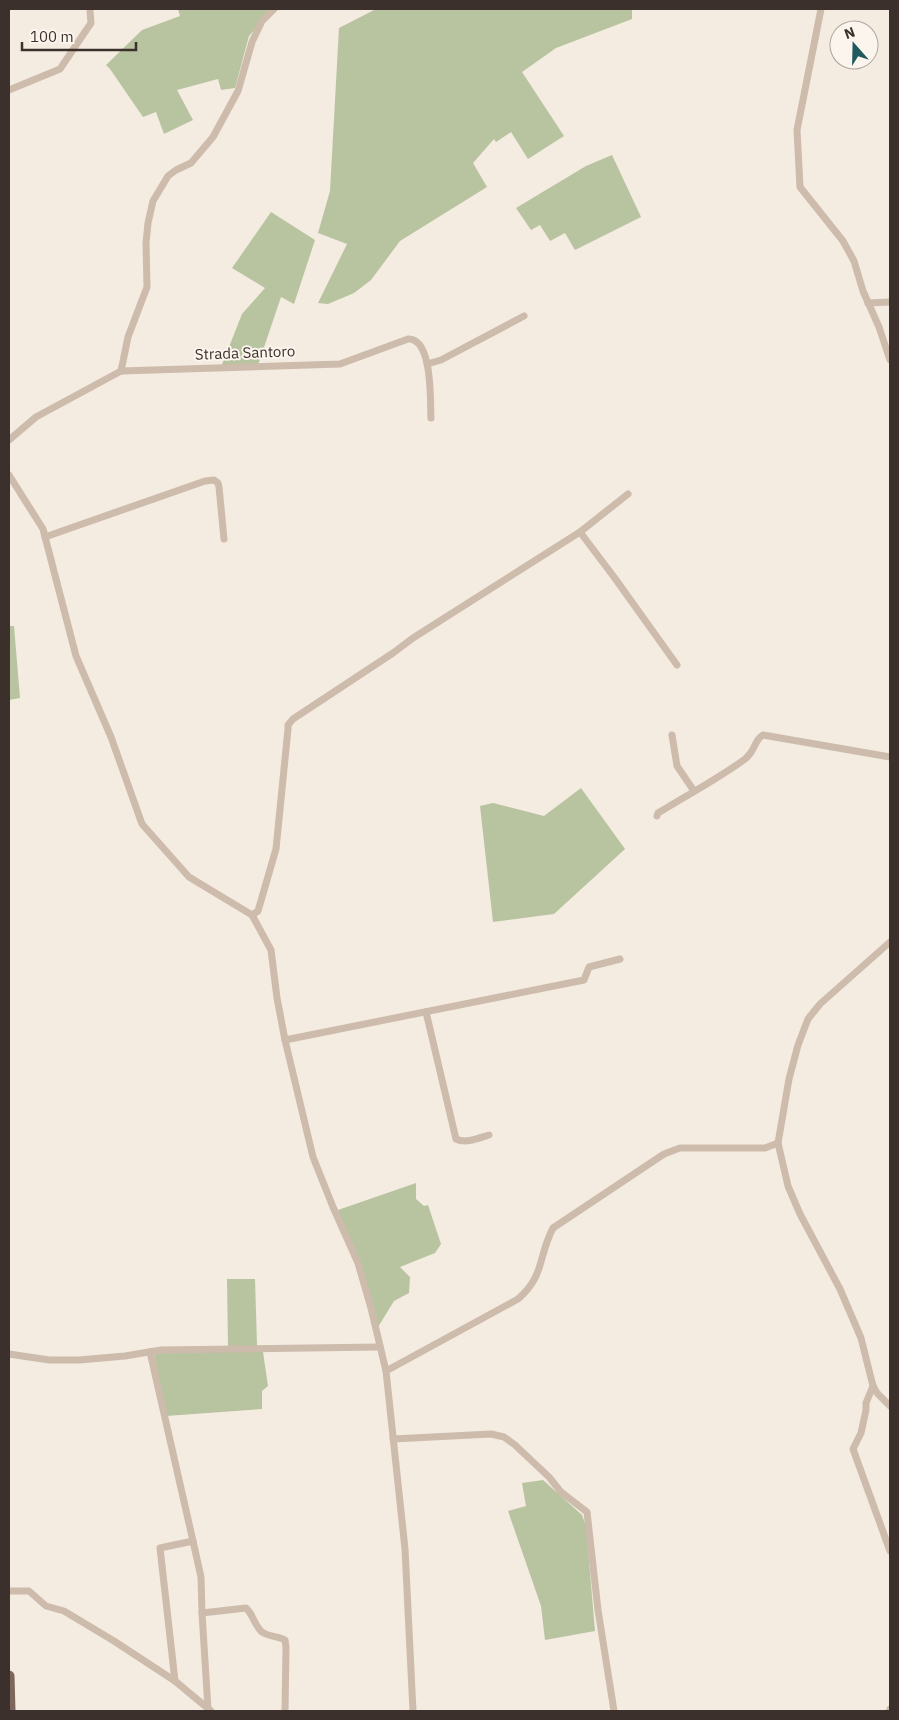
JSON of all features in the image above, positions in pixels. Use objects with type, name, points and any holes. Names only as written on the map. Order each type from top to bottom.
[{"type":"main road","points":[[9,1676],[10,1711]]},
{"type":"street","points":[[121,371],[128,337],[147,287],[146,243],[153,201],[168,176],[192,163],[213,137],[238,91],[252,42],[262,21],[274,9]]},
{"type":"street","points":[[821,9],[797,130],[800,187],[843,241],[854,261],[856,274],[879,327],[890,360]]},
{"type":"street","points":[[9,90],[60,69],[91,23],[90,11]]},
{"type":"street","points":[[868,303],[890,302]]},
{"type":"street","points":[[427,364],[441,360],[524,316]]},
{"type":"street","name":"Strada Santoro","points":[[9,440],[36,418],[121,371],[340,364],[408,339],[416,340],[421,347],[427,364],[431,418]]},
{"type":"street","points":[[9,476],[43,529],[76,656],[111,737],[142,824],[189,877],[252,915],[271,950],[285,1040],[313,1157],[332,1207],[358,1263],[386,1371],[405,1549],[413,1711]]},
{"type":"street","points":[[45,536],[214,480],[218,483],[219,487],[224,539]]},
{"type":"street","points":[[252,915],[258,911],[276,849],[288,729],[293,719],[413,638],[580,532],[628,494]]},
{"type":"street","points":[[580,532],[676,666]]},
{"type":"street","points":[[672,735],[678,766],[694,791]]},
{"type":"street","points":[[657,816],[658,813],[750,755],[755,750],[758,738],[763,735],[890,757]]},
{"type":"street","points":[[890,942],[820,1004],[808,1018],[789,1078],[778,1143],[788,1186],[800,1214],[840,1289],[861,1338],[873,1386],[890,1406]]},
{"type":"street","points":[[285,1040],[584,980],[589,966],[620,959]]},
{"type":"street","points":[[426,1012],[456,1139],[461,1142],[489,1135]]},
{"type":"street","points":[[386,1371],[518,1299],[529,1290],[537,1276],[552,1228],[659,1157],[680,1148],[765,1148],[778,1143]]},
{"type":"street","points":[[9,1354],[49,1360],[79,1360],[161,1350],[380,1347]]},
{"type":"street","points":[[150,1352],[201,1577],[210,1710]]},
{"type":"street","points":[[873,1386],[866,1403],[861,1433],[854,1449],[890,1551]]},
{"type":"street","points":[[393,1439],[491,1434],[504,1437],[549,1477],[561,1492],[588,1512],[598,1610],[614,1711]]},
{"type":"street","points":[[175,1681],[160,1548],[193,1541]]},
{"type":"street","points":[[9,1592],[29,1591],[46,1606],[64,1611],[175,1681],[210,1710]]},
{"type":"street","points":[[202,1613],[246,1608],[260,1630],[268,1635],[285,1640],[285,1711]]},
{"type":"green space","points":[[178,9],[273,9],[249,36],[235,88],[221,90],[218,79],[177,90],[193,120],[164,134],[156,112],[143,117],[106,65],[142,30],[180,16]]},
{"type":"green space","points":[[376,9],[632,9],[632,19],[556,48],[522,72],[564,136],[528,159],[511,132],[496,142],[494,139],[473,163],[487,187],[400,241],[371,280],[354,293],[328,304],[318,303],[347,244],[318,233],[330,191],[339,28]]},
{"type":"green space","points":[[612,155],[641,217],[575,250],[565,233],[550,241],[540,225],[531,230],[516,208],[586,166]]},
{"type":"green space","points":[[271,212],[315,240],[294,304],[281,297],[258,365],[221,367],[242,314],[265,288],[232,268]]},
{"type":"green space","points":[[9,626],[14,626],[20,698],[9,700]]},
{"type":"green space","points":[[581,788],[625,849],[554,914],[493,922],[480,806],[493,803],[544,816]]},
{"type":"green space","points":[[416,1183],[416,1199],[424,1206],[428,1205],[441,1244],[435,1253],[400,1267],[410,1277],[409,1293],[394,1301],[378,1327],[338,1210]]},
{"type":"green space","points":[[227,1279],[255,1279],[257,1345],[263,1352],[268,1386],[262,1391],[262,1409],[166,1416],[154,1354],[228,1346]]},
{"type":"green space","points":[[543,1480],[582,1515],[586,1526],[595,1631],[545,1640],[541,1606],[508,1511],[526,1506],[522,1483]]}]
